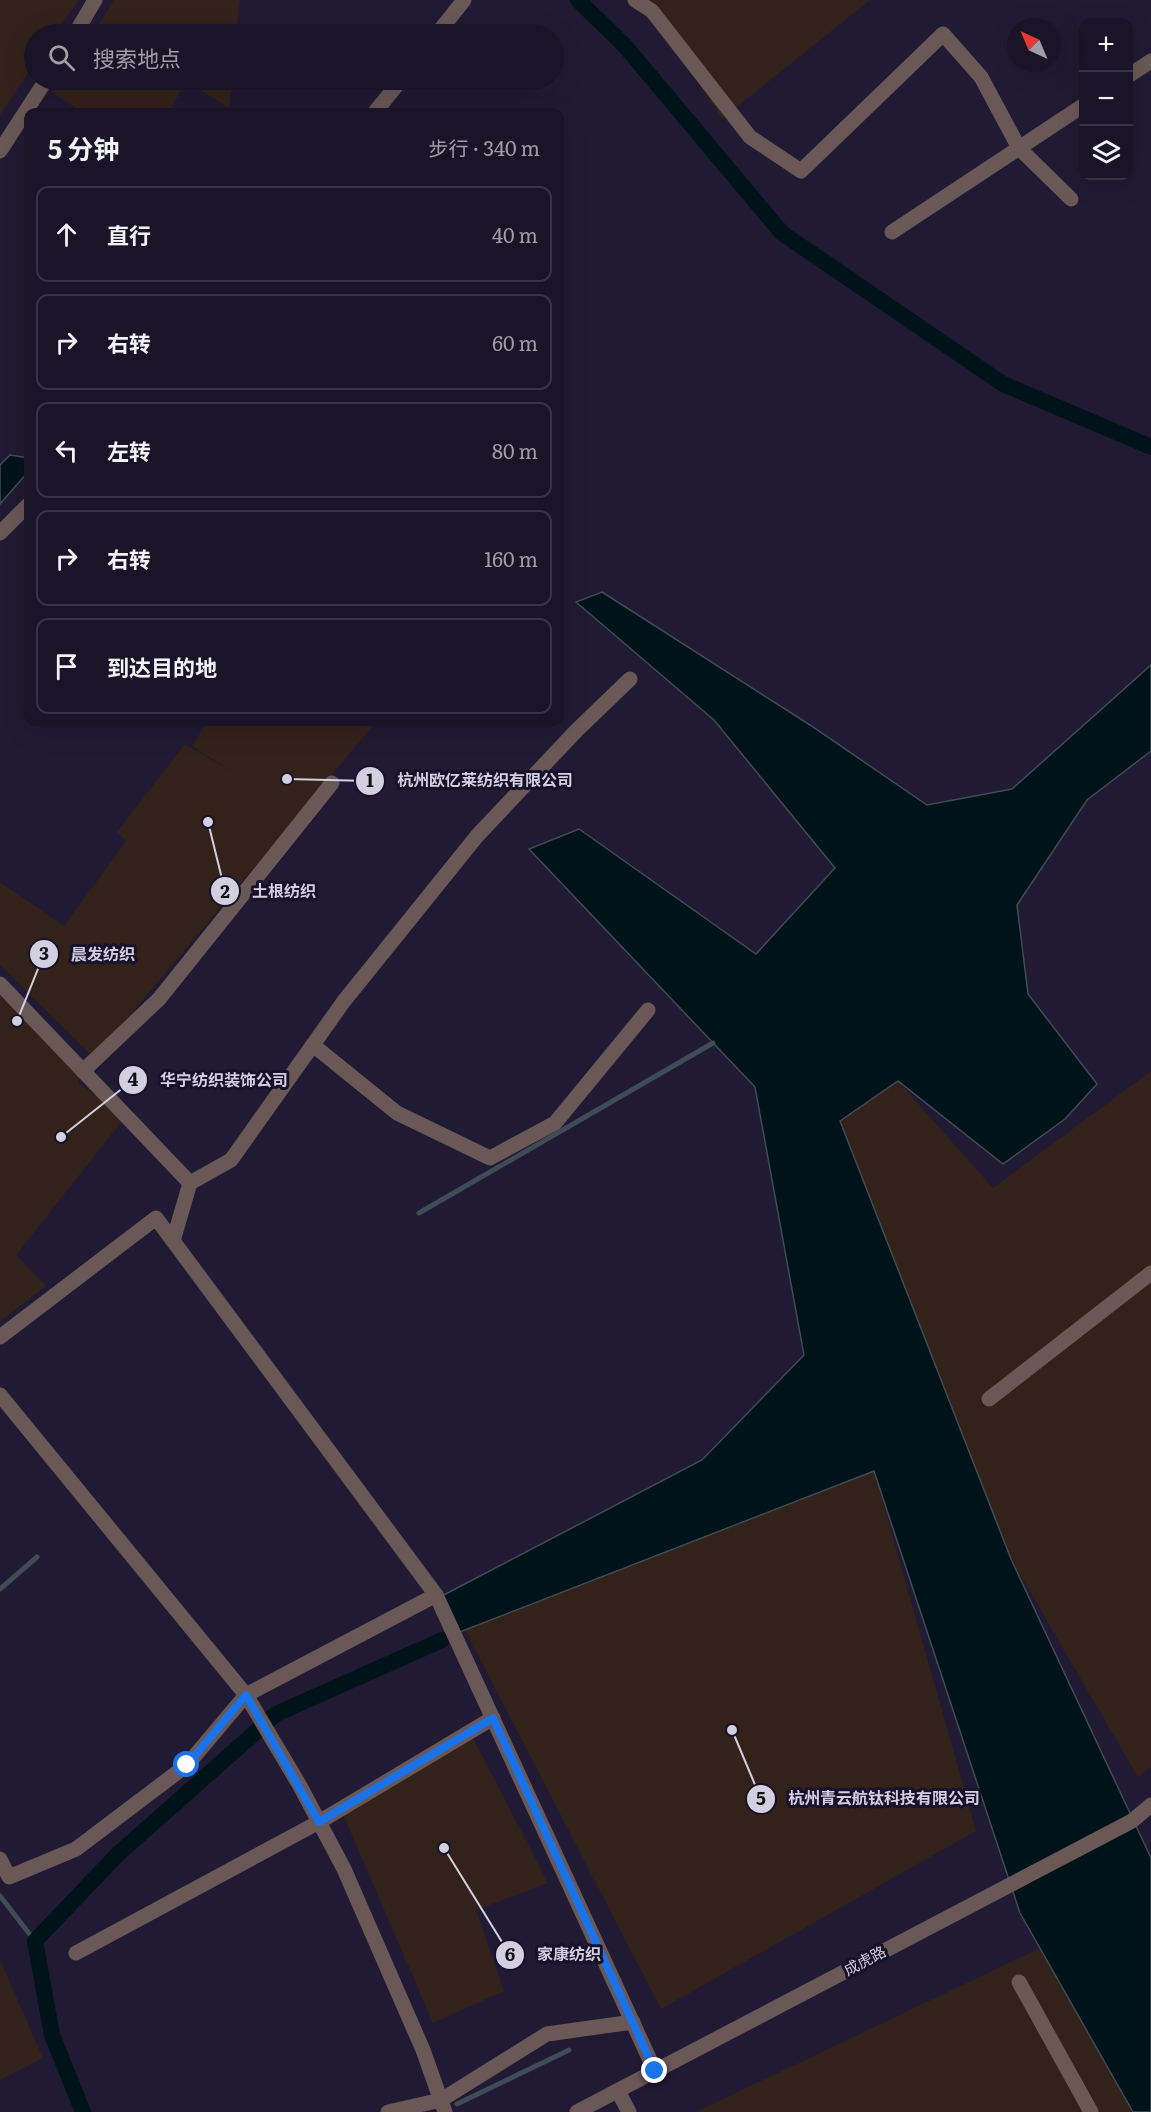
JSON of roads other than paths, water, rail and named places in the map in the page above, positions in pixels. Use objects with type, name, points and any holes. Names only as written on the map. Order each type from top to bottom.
[{"type":"street","points":[[81,24],[95,0]]},
{"type":"street","points":[[445,24],[464,0]]},
{"type":"street","points":[[635,0],[652,11],[750,137],[801,171],[943,34],[981,77],[1019,148],[1071,199]]},
{"type":"street","points":[[1133,73],[1151,61]]},
{"type":"street","points":[[28,108],[40,90]]},
{"type":"street","points":[[378,108],[393,90]]},
{"type":"street","points":[[892,232],[1079,108]]},
{"type":"street","points":[[0,151],[24,114]]},
{"type":"street","points":[[0,533],[24,509]]},
{"type":"street","points":[[173,1241],[190,1183],[231,1160],[344,1001],[477,836],[576,731],[630,679]]},
{"type":"street","points":[[83,1071],[159,999],[332,783]]},
{"type":"street","points":[[0,984],[190,1183]]},
{"type":"street","points":[[313,1045],[397,1113],[490,1158],[555,1123],[648,1010]]},
{"type":"street","points":[[0,1337],[156,1218],[436,1595],[655,2071]]},
{"type":"street","points":[[989,1399],[1151,1273]]},
{"type":"street","points":[[0,1395],[246,1695],[281,1753],[344,1869],[423,2050],[443,2106]]},
{"type":"street","points":[[0,1859],[9,1877],[76,1849],[187,1765],[246,1695],[436,1595]]},
{"type":"street","points":[[76,1953],[319,1822],[493,1718]]},
{"type":"street","name":"成虎路","points":[[577,2112],[1132,1821],[1151,1805]]},
{"type":"street","points":[[1019,1982],[1091,2112]]},
{"type":"street","points":[[388,2112],[443,2106],[547,2034],[633,2022]]},
{"type":"street","points":[[618,2091],[629,2112]]},
{"type":"waterway","points":[[578,0],[625,46],[782,233],[1003,384],[1151,447]]},
{"type":"waterway","points":[[419,1213],[713,1043]]},
{"type":"waterway","points":[[0,1589],[37,1557]]},
{"type":"waterway","points":[[83,2112],[52,2035],[35,1941],[118,1854],[276,1714],[442,1640]]},
{"type":"waterway","points":[[0,1896],[35,1941]]},
{"type":"waterway","points":[[457,2104],[569,2050]]},
{"type":"place","name":"杭州欧亿莱纺织有限公司","points":[[287,779]]},
{"type":"place","name":"土根纺织","points":[[208,822]]},
{"type":"place","name":"晨发纺织","points":[[17,1021]]},
{"type":"place","name":"华宁纺织装饰公司","points":[[61,1137]]},
{"type":"place","name":"杭州青云航钛科技有限公司","points":[[732,1730]]},
{"type":"place","name":"家康纺织","points":[[444,1848]]}]
